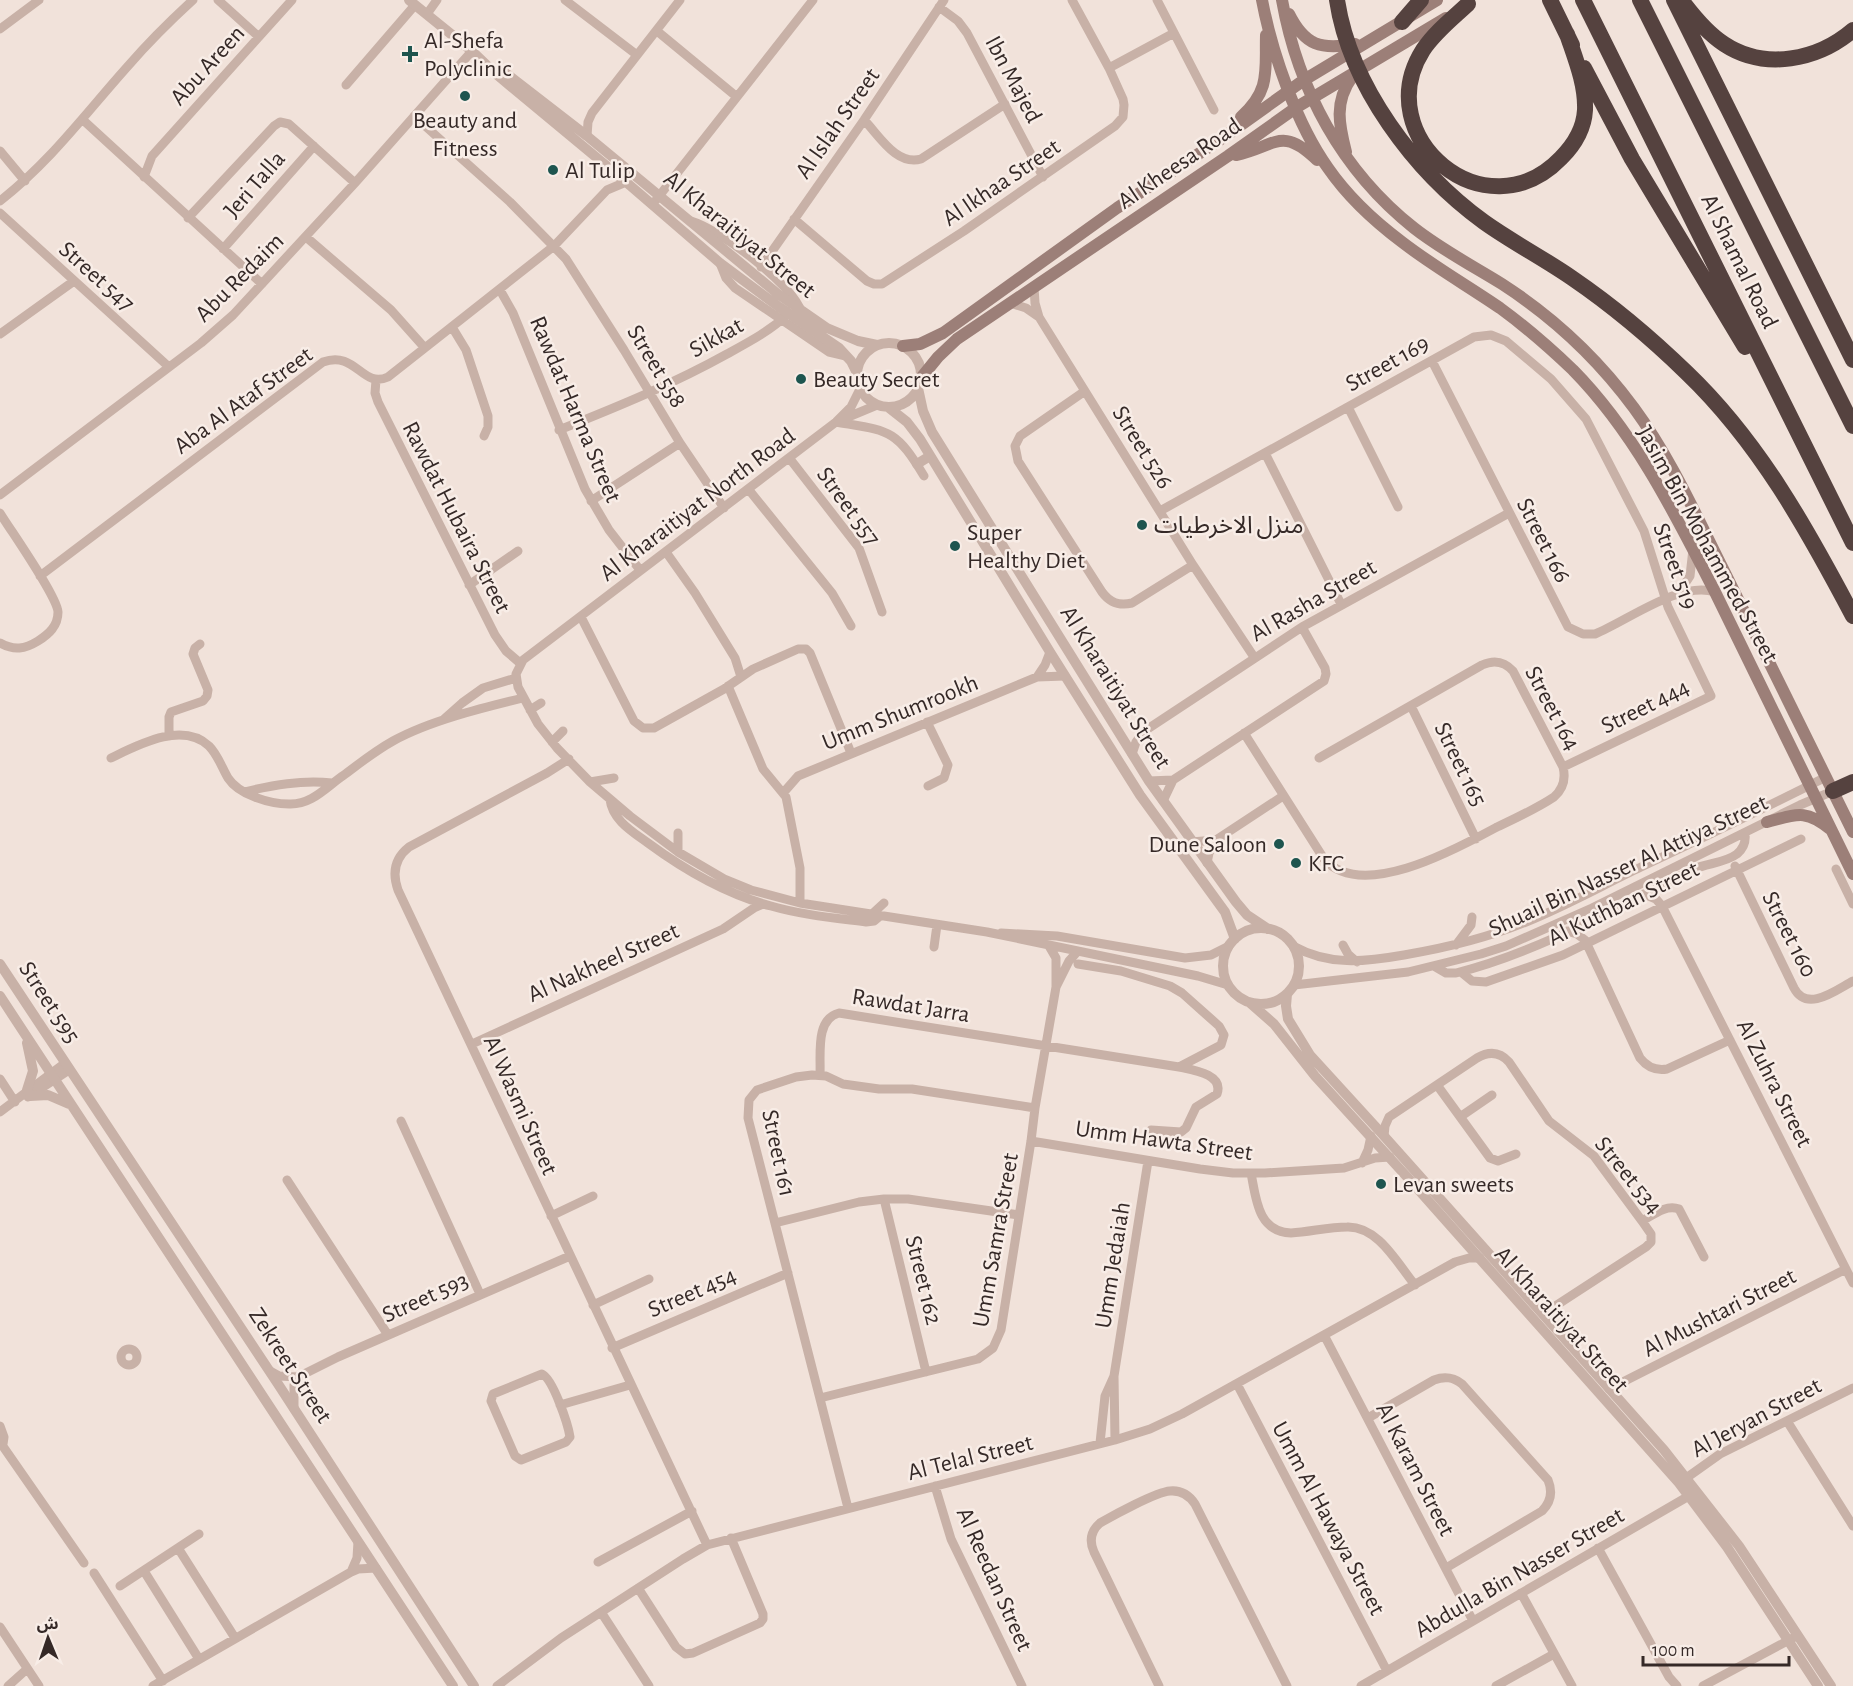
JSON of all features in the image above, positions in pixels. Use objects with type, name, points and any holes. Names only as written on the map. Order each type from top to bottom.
[{"type":"highway","points":[[1336,0],[1348,42],[1361,75],[1376,103],[1412,156],[1451,196],[1483,222],[1596,295],[1654,341],[1690,375],[1744,437],[1786,496],[1853,616]]},
{"type":"highway","points":[[1402,22],[1421,0]]},
{"type":"highway","points":[[1550,0],[1632,159],[1729,322],[1748,351],[1764,366]]},
{"type":"highway","name":"Al Shamal Road","points":[[1583,0],[1853,543]]},
{"type":"highway","name":"Al Shamal Road","points":[[1640,0],[1853,426]]},
{"type":"highway","points":[[1674,0],[1853,360]]},
{"type":"highway","points":[[1681,0],[1706,30],[1724,45],[1763,58],[1795,58],[1819,52],[1853,30]]},
{"type":"highway","points":[[1471,2],[1439,31],[1424,50],[1414,68],[1410,87],[1410,106],[1420,138],[1429,152],[1443,166],[1465,180],[1490,186],[1514,185],[1537,177],[1552,167],[1569,149],[1581,129],[1585,105],[1581,78],[1567,34]]},
{"type":"highway","points":[[1829,784],[1853,782]]},
{"type":"main road","name":"Jasim Bin Mohammed Street","points":[[1262,0],[1289,90],[1313,144],[1329,170],[1383,227],[1512,318],[1574,371],[1635,447],[1715,591],[1853,874]]},
{"type":"main road","name":"Jasim Bin Mohammed Street","points":[[1282,0],[1291,41],[1312,98],[1348,161],[1369,186],[1398,214],[1436,244],[1503,285],[1546,316],[1578,344],[1621,390],[1655,440],[1686,493],[1853,832]]},
{"type":"main road","points":[[1282,0],[1297,30],[1315,44],[1335,47],[1374,40]]},
{"type":"main road","points":[[1289,90],[1437,0]]},
{"type":"main road","name":"Al Kheesa Road","points":[[920,383],[938,357],[957,339],[1297,107],[1471,2]]},
{"type":"main road","points":[[1224,137],[1255,103],[1262,91],[1267,71],[1267,21]]},
{"type":"main road","points":[[1348,161],[1340,128],[1339,105],[1346,86],[1354,74]]},
{"type":"main road","name":"Al Kheesa Road","points":[[903,346],[920,344],[943,333],[1117,208],[1224,137],[1289,90]]},
{"type":"main road","points":[[1228,156],[1284,140],[1301,145],[1329,170]]},
{"type":"main road","points":[[1767,822],[1802,814],[1818,820],[1831,831]]},
{"type":"street","points":[[0,29],[39,0]]},
{"type":"street","points":[[0,201],[25,181],[83,120],[128,66],[193,0]]},
{"type":"street","points":[[218,0],[259,37]]},
{"type":"street","name":"Abu Areen","points":[[133,167],[152,156],[292,0]]},
{"type":"street","points":[[426,14],[437,0]]},
{"type":"street","points":[[565,0],[637,55]]},
{"type":"street","points":[[587,136],[588,122],[592,114],[680,0]]},
{"type":"street","points":[[656,200],[813,0]]},
{"type":"street","name":"Al Ikhaa Street","points":[[794,219],[867,280],[874,284],[882,284],[1043,177],[1115,126],[1123,117],[1124,105],[1109,68],[1072,0]]},
{"type":"street","points":[[1157,0],[1214,110]]},
{"type":"street","points":[[346,85],[412,2]]},
{"type":"street","name":"Al Kharaitiyat Street","points":[[412,2],[472,51],[496,74],[656,200],[720,263],[785,317],[834,345],[846,356],[857,373]]},
{"type":"street","name":"Ibn Majed","points":[[942,3],[967,33],[1043,177]]},
{"type":"street","name":"Al Islah Street","points":[[761,267],[864,120],[942,3]]},
{"type":"street","points":[[657,31],[737,97]]},
{"type":"street","points":[[1109,68],[1174,33]]},
{"type":"street","name":"Al Kharaitiyat Street","points":[[472,51],[500,69],[587,136],[616,167],[626,182],[689,221],[749,272],[801,310],[837,333],[877,345]]},
{"type":"street","name":"Abu Redaim","points":[[0,495],[225,322],[306,237],[472,51]]},
{"type":"street","points":[[864,120],[896,154],[901,158],[914,161],[921,159],[1005,104]]},
{"type":"street","points":[[570,123],[592,114]]},
{"type":"street","name":"Street 558","points":[[414,116],[510,202],[554,246],[577,275],[680,443],[724,508]]},
{"type":"street","points":[[83,120],[262,284]]},
{"type":"street","points":[[188,218],[277,123],[289,124],[355,183]]},
{"type":"street","name":"Jeri Talla","points":[[223,249],[314,146]]},
{"type":"street","points":[[0,151],[25,181]]},
{"type":"street","name":"Abu Areen","points":[[144,177],[152,156]]},
{"type":"street","points":[[376,380],[388,377],[554,246],[607,190],[616,167]]},
{"type":"street","points":[[607,190],[626,182]]},
{"type":"street","name":"Street 547","points":[[0,213],[169,367]]},
{"type":"street","points":[[689,221],[717,232],[792,294],[801,310]]},
{"type":"street","points":[[306,237],[391,310],[424,348]]},
{"type":"street","points":[[0,334],[74,281]]},
{"type":"street","name":"Street 526","points":[[1034,287],[1039,317],[1193,566],[1254,657]]},
{"type":"street","name":"Rawdat Harma Street","points":[[500,290],[513,313],[559,430],[591,501],[609,530],[640,570]]},
{"type":"street","points":[[1010,303],[1026,308],[1039,317]]},
{"type":"street","name":"Sikkat","points":[[559,430],[651,394],[763,334],[785,317]]},
{"type":"street","points":[[452,327],[466,350],[488,416],[488,427],[484,436]]},
{"type":"street","name":"Street 169","points":[[1160,511],[1479,336],[1491,335],[1502,338],[1538,367],[1564,391],[1586,419],[1604,451]]},
{"type":"street","points":[[890,343],[903,346],[912,352],[918,361],[920,383],[906,402],[882,406],[867,398],[860,389],[857,373],[859,363],[865,354],[877,345],[890,343]]},
{"type":"street","name":"Aba Al Ataf Street","points":[[40,576],[323,362],[335,359],[348,361],[366,376],[376,380]]},
{"type":"street","name":"Street 166","points":[[1432,361],[1564,622],[1572,630],[1583,634],[1595,633],[1678,593],[1701,589],[1715,591]]},
{"type":"street","name":"Rawdat Hubaira Street","points":[[376,380],[375,393],[378,402],[469,585],[500,644],[520,663]]},
{"type":"street","name":"Al Kharaitiyat Street","points":[[920,383],[923,411],[928,425],[1149,781],[1241,909],[1268,929]]},
{"type":"street","name":"Al Kharaitiyat North Road","points":[[580,617],[837,422],[851,407],[860,389]]},
{"type":"street","points":[[1085,391],[1020,436],[1015,451],[1018,461],[1110,601],[1121,605],[1132,603],[1193,566]]},
{"type":"street","name":"Al Kharaitiyat Street","points":[[882,406],[912,427],[1140,795],[1225,912],[1232,943]]},
{"type":"street","name":"Al Kharaitiyat North Road","points":[[837,422],[882,406]]},
{"type":"street","points":[[1348,407],[1398,507]]},
{"type":"street","points":[[837,422],[877,429],[891,434],[902,443],[924,476]]},
{"type":"street","points":[[591,501],[680,443]]},
{"type":"street","name":"Street 519","points":[[1604,451],[1648,540],[1665,599],[1711,696]]},
{"type":"street","points":[[1264,453],[1341,604]]},
{"type":"street","points":[[917,464],[930,456]]},
{"type":"street","name":"Street 557","points":[[790,459],[859,548],[882,612]]},
{"type":"street","points":[[748,490],[832,593],[851,626]]},
{"type":"street","points":[[0,513],[57,606],[56,624],[44,638],[24,648],[15,649],[0,644]]},
{"type":"street","name":"Al Rasha Street","points":[[1132,754],[1143,732],[1254,657],[1341,604],[1509,513]]},
{"type":"street","points":[[977,533],[985,533],[989,530],[990,524]]},
{"type":"street","points":[[1678,593],[1690,576],[1693,549]]},
{"type":"street","points":[[469,585],[518,551]]},
{"type":"street","points":[[993,560],[1001,551],[1007,552]]},
{"type":"street","points":[[666,552],[695,593],[735,658],[741,677]]},
{"type":"street","points":[[1026,613],[1040,604]]},
{"type":"street","points":[[851,753],[809,651],[798,649],[760,666],[654,728],[646,729],[634,722],[580,617],[520,663],[516,678],[523,698],[552,742],[590,782],[678,852],[709,871],[763,904],[799,912],[866,922],[874,921],[884,903]]},
{"type":"street","points":[[1163,801],[1173,780],[1322,683],[1326,678],[1325,668],[1302,627]]},
{"type":"street","points":[[169,736],[171,712],[203,701],[207,696],[208,690],[193,654],[195,648],[200,644]]},
{"type":"street","points":[[1037,677],[1046,665],[1050,652]]},
{"type":"street","name":"Street 164","points":[[1244,733],[1324,859],[1336,869],[1350,874],[1368,875],[1424,863],[1476,839],[1554,797],[1564,781],[1563,767],[1513,671],[1505,664],[1496,662],[1486,663],[1319,758]]},
{"type":"street","name":"Umm Shumrookh","points":[[784,792],[798,776],[851,753],[1037,677],[1065,676]]},
{"type":"street","points":[[443,721],[483,688],[516,678]]},
{"type":"street","points":[[728,686],[763,769],[784,792],[801,868],[800,903]]},
{"type":"street","name":"Street 444","points":[[1563,767],[1711,696]]},
{"type":"street","points":[[111,758],[148,741],[169,736],[191,738],[208,745],[214,751],[230,781],[244,792],[276,803],[292,805],[316,797],[332,783],[393,741],[417,729],[523,698]]},
{"type":"street","points":[[530,710],[541,703]]},
{"type":"street","name":"Street 165","points":[[1411,706],[1476,839]]},
{"type":"street","points":[[927,722],[948,765],[944,778],[928,786]]},
{"type":"street","points":[[552,742],[563,731]]},
{"type":"street","points":[[1118,732],[1143,732]]},
{"type":"street","name":"Al Wasmi Street","points":[[569,759],[409,847],[401,856],[394,878],[612,1347],[707,1545]]},
{"type":"street","points":[[590,782],[614,778]]},
{"type":"street","points":[[1149,781],[1173,780]]},
{"type":"street","points":[[244,792],[289,783],[332,783]]},
{"type":"street","name":"Shuail Bin Nasser Al Attiya Street","points":[[1293,946],[1329,961],[1357,962],[1392,958],[1456,945],[1499,932],[1550,911],[1810,785],[1829,784]]},
{"type":"street","name":"Shuail Bin Nasser Al Attiya Street","points":[[1290,989],[1434,966],[1481,954],[1530,937],[1816,798],[1829,784]]},
{"type":"street","points":[[1207,863],[1216,840],[1283,796]]},
{"type":"street","points":[[610,800],[617,818],[647,842],[697,876],[748,894],[987,932],[1198,976],[1228,986]]},
{"type":"street","points":[[678,833],[678,852]]},
{"type":"street","points":[[1461,972],[1529,948],[1702,866],[1720,862],[1737,853],[1745,843],[1745,834]]},
{"type":"street","name":"Al Kuthban Street","points":[[1434,966],[1446,973],[1461,972],[1472,981],[1492,981],[1586,942],[1661,904],[1801,839]]},
{"type":"street","points":[[1191,842],[1216,840]]},
{"type":"street","points":[[1720,862],[1736,869],[1737,853]]},
{"type":"street","name":"Street 160","points":[[1736,869],[1799,996],[1807,1000],[1817,1000],[1853,981]]},
{"type":"street","points":[[1836,869],[1853,904]]},
{"type":"street","points":[[1644,894],[1661,904],[1664,884]]},
{"type":"street","points":[[747,913],[748,894]]},
{"type":"street","name":"Al Nakheel Street","points":[[472,1044],[723,929],[763,904]]},
{"type":"street","name":"Al Zuhra Street","points":[[1661,904],[1853,1284]]},
{"type":"street","points":[[1456,945],[1471,926],[1472,917]]},
{"type":"street","points":[[1588,922],[1585,930],[1586,942],[1640,1058],[1647,1066],[1656,1070],[1667,1069],[1730,1040]]},
{"type":"street","points":[[934,947],[938,925]]},
{"type":"street","points":[[987,932],[1057,936],[1185,958],[1211,955],[1250,930],[1268,929],[1280,934],[1293,946],[1298,957],[1299,969],[1290,989],[1269,1003],[1249,1002],[1237,996],[1228,986],[1223,969],[1224,957],[1232,943]]},
{"type":"street","points":[[1567,931],[1577,934],[1586,942]]},
{"type":"street","points":[[1343,945],[1348,954],[1357,962]]},
{"type":"street","name":"Umm Samra Street","points":[[820,1398],[978,1359],[989,1353],[997,1343],[1001,1330],[1056,987],[1056,958],[1049,946]]},
{"type":"street","name":"Umm Samra Street","points":[[1056,987],[1069,961],[1077,952]]},
{"type":"street","points":[[1100,967],[1102,957]]},
{"type":"street","points":[[1078,963],[1157,982],[1182,993],[1219,1026],[1224,1035],[1221,1045],[1179,1067]]},
{"type":"street","name":"Street 595","points":[[0,964],[67,1066]]},
{"type":"street","points":[[1157,982],[1160,968]]},
{"type":"street","name":"Al Kharaitiyat Street","points":[[1290,989],[1286,1006],[1288,1019],[1302,1046],[1609,1389],[1693,1493],[1739,1564],[1831,1686]]},
{"type":"street","name":"Zekreet Street","points":[[0,996],[453,1686]]},
{"type":"street","name":"Al Kharaitiyat Street","points":[[1249,1002],[1274,1024],[1315,1076],[1682,1480]]},
{"type":"street","name":"Rawdat Jarra","points":[[820,1075],[823,1028],[828,1018],[839,1013],[1047,1046]]},
{"type":"street","points":[[25,1034],[33,1071],[28,1093]]},
{"type":"street","points":[[1047,1046],[1179,1067],[1200,1072],[1213,1079],[1218,1085],[1219,1091],[1215,1097],[1196,1107],[1186,1128],[1181,1132],[1151,1130]]},
{"type":"street","name":"Street 534","points":[[1389,1117],[1482,1055],[1491,1053],[1505,1058],[1549,1121],[1594,1156],[1642,1221],[1652,1239],[1649,1245],[1543,1314]]},
{"type":"street","points":[[0,1112],[67,1066]]},
{"type":"street","name":"Zekreet Street","points":[[67,1066],[270,1371],[473,1684]]},
{"type":"street","name":"Street 161","points":[[820,1398],[748,1118],[749,1100],[762,1086],[804,1075],[820,1075],[843,1083],[870,1088],[912,1089],[1035,1108]]},
{"type":"street","points":[[0,1078],[16,1101]]},
{"type":"street","points":[[1437,1085],[1492,1160],[1501,1160],[1516,1154]]},
{"type":"street","points":[[28,1093],[56,1097],[71,1106]]},
{"type":"street","points":[[1460,1117],[1492,1095]]},
{"type":"street","points":[[1367,1117],[1389,1117],[1384,1136]]},
{"type":"street","points":[[401,1121],[480,1294]]},
{"type":"street","points":[[1362,1163],[1371,1136]]},
{"type":"street","name":"Umm Hawta Street","points":[[1031,1141],[1200,1169],[1251,1173],[1344,1168],[1375,1158],[1390,1157]]},
{"type":"street","name":"Umm Jedaiah","points":[[1115,1440],[1114,1376],[1148,1161]]},
{"type":"street","points":[[1251,1173],[1260,1213],[1266,1223],[1284,1233],[1346,1227],[1366,1230],[1376,1238],[1415,1285]]},
{"type":"street","points":[[287,1179],[388,1335]]},
{"type":"street","points":[[551,1216],[593,1197]]},
{"type":"street","points":[[775,1223],[884,1198],[908,1199],[1019,1215]]},
{"type":"street","name":"Street 162","points":[[884,1198],[927,1372]]},
{"type":"street","points":[[1642,1221],[1668,1208],[1679,1209],[1704,1257]]},
{"type":"street","points":[[1455,1262],[1463,1251],[1464,1240]]},
{"type":"street","name":"Street 593","points":[[298,1377],[480,1294],[570,1256]]},
{"type":"street","points":[[1455,1262],[1480,1258]]},
{"type":"street","name":"Al Telal Street","points":[[497,1686],[561,1638],[707,1545],[1115,1440],[1161,1424],[1455,1262]]},
{"type":"street","name":"Al Mushtari Street","points":[[1609,1389],[1846,1269]]},
{"type":"street","name":"Street 454","points":[[612,1347],[788,1273]]},
{"type":"street","points":[[593,1305],[649,1279]]},
{"type":"street","name":"Al Karam Street","points":[[1324,1335],[1473,1621]]},
{"type":"street","points":[[270,1371],[285,1377],[298,1377],[294,1385],[294,1409]]},
{"type":"street","points":[[542,1374],[548,1378],[560,1405],[570,1434],[568,1441],[524,1461],[515,1456],[491,1399],[493,1394],[542,1374]]},
{"type":"street","name":"Umm Jedaiah","points":[[1100,1443],[1104,1402],[1114,1376]]},
{"type":"street","points":[[1368,1418],[1434,1380],[1451,1378],[1462,1384],[1548,1480],[1551,1494],[1548,1504],[1542,1511],[1446,1568]]},
{"type":"street","name":"Umm Al Hawaya Street","points":[[1237,1384],[1387,1671]]},
{"type":"street","points":[[560,1405],[630,1385]]},
{"type":"street","name":"Al Jeryan Street","points":[[1682,1480],[1720,1454],[1853,1388]]},
{"type":"street","points":[[820,1398],[848,1508]]},
{"type":"street","points":[[1787,1421],[1849,1513],[1853,1527]]},
{"type":"street","points":[[0,1426],[4,1437],[1,1443],[84,1563]]},
{"type":"street","name":"Al Reedan Street","points":[[935,1486],[951,1539],[1022,1686]]},
{"type":"street","points":[[1159,1686],[1091,1542],[1093,1531],[1100,1523],[1164,1492],[1173,1491],[1186,1494],[1195,1504],[1287,1686]]},
{"type":"street","name":"Abdulla Bin Nasser Street","points":[[1362,1686],[1693,1493]]},
{"type":"street","points":[[598,1562],[692,1511]]},
{"type":"street","points":[[120,1586],[199,1534]]},
{"type":"street","points":[[638,1588],[676,1647],[685,1654],[693,1653],[760,1623],[763,1614],[730,1538]]},
{"type":"street","points":[[351,1572],[357,1558],[358,1542]]},
{"type":"street","points":[[178,1548],[235,1638]]},
{"type":"street","points":[[1598,1548],[1669,1677],[1677,1686]]},
{"type":"street","points":[[153,1686],[351,1572],[358,1569],[376,1568]]},
{"type":"street","points":[[144,1571],[200,1659]]},
{"type":"street","points":[[94,1573],[163,1681]]},
{"type":"street","points":[[1521,1593],[1572,1686]]},
{"type":"street","points":[[601,1612],[649,1686]]},
{"type":"street","points":[[0,1627],[39,1686]]},
{"type":"street","points":[[1703,1686],[1793,1638]]},
{"type":"street","name":"Al Kharaitiyat Street","points":[[1793,1638],[1818,1686]]},
{"type":"street","points":[[1496,1686],[1554,1654]]},
{"type":"street","points":[[8,1686],[27,1669]]},
{"type":"street","points":[[473,1684],[483,1686]]},
{"type":"place","name":"Al-Shefa Polyclinic","points":[[410,54]]},
{"type":"place","name":"Beauty and Fitness","points":[[465,96]]},
{"type":"place","name":"Al Tulip","points":[[553,170]]},
{"type":"place","name":"Beauty Secret","points":[[801,379]]},
{"type":"place","name":"منزل الاخرطيات","points":[[1142,525]]},
{"type":"place","name":"Super Healthy Diet","points":[[955,546]]},
{"type":"place","name":"Dune Saloon","points":[[1279,844]]},
{"type":"place","name":"KFC","points":[[1296,863]]},
{"type":"place","name":"Levan sweets","points":[[1381,1184]]}]
